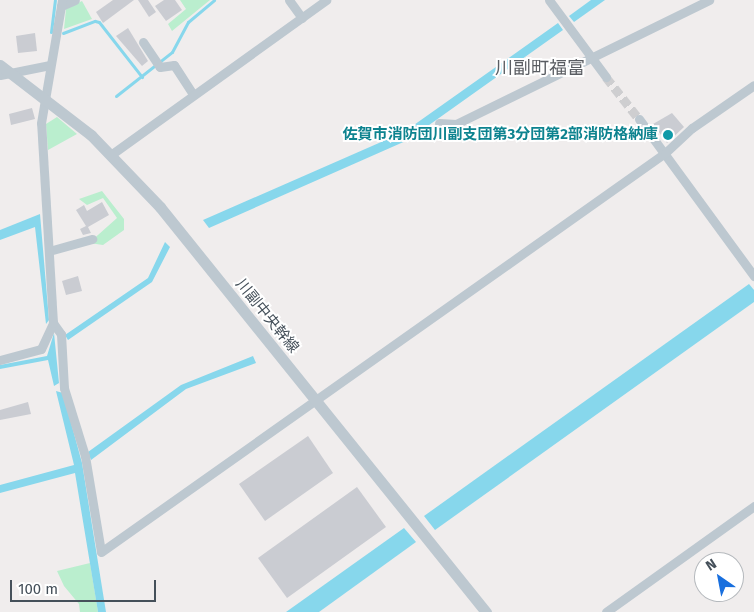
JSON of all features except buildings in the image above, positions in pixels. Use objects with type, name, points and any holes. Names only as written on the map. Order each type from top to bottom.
[{"type":"street","points":[[0,360],[41,349],[53,323],[41,124],[61,3],[75,0]]},
{"type":"street","points":[[289,0],[302,18]]},
{"type":"street","points":[[112,154],[326,0]]},
{"type":"street","points":[[549,0],[606,77]]},
{"type":"street","points":[[439,123],[456,124],[709,0]]},
{"type":"street","points":[[143,42],[158,65],[174,65],[193,94]]},
{"type":"street","points":[[3,71],[50,65]]},
{"type":"street","name":"川副中央幹線","points":[[3,71],[44,97],[112,154],[160,207],[486,612]]},
{"type":"street","points":[[53,323],[61,334],[64,388],[85,456],[101,552],[666,153],[692,128],[754,85]]},
{"type":"street","points":[[638,119],[666,153],[754,276]]},
{"type":"street","points":[[49,251],[92,239]]},
{"type":"street","points":[[606,612],[754,506]]},
{"type":"green space","points":[[180,0],[210,0],[172,31],[168,24],[186,9]]},
{"type":"green space","points":[[82,1],[92,19],[64,29],[66,9]]},
{"type":"green space","points":[[57,117],[77,134],[48,150],[46,124]]},
{"type":"green space","points":[[102,191],[124,219],[124,230],[103,245],[89,243],[117,218],[103,198],[87,205],[79,199]]},
{"type":"green space","points":[[90,563],[98,612],[80,612],[79,604],[64,586],[57,571]]},
{"type":"water","points":[[591,0],[605,0],[574,22],[569,16]]},
{"type":"water","points":[[558,23],[563,30],[408,140],[209,228],[203,220],[404,132]]},
{"type":"water","points":[[40,214],[49,320],[46,324],[35,227],[0,240],[0,230]]},
{"type":"water","points":[[165,242],[170,247],[152,282],[68,340],[65,335],[148,278]]},
{"type":"water","points":[[749,284],[754,290],[754,302],[435,530],[424,516]]},
{"type":"water","points":[[54,333],[59,383],[54,386],[48,360],[0,369],[0,365],[47,356]]},
{"type":"water","points":[[253,356],[256,363],[186,389],[91,460],[88,452],[181,385]]},
{"type":"water","points":[[56,391],[63,393],[82,463],[106,612],[98,612],[75,473],[0,493],[0,485],[74,465]]},
{"type":"water","points":[[404,528],[416,542],[319,612],[286,612]]},
{"type":"waterway","points":[[51,32],[55,0]]},
{"type":"waterway","points":[[116,96],[172,52],[188,22],[214,0]]},
{"type":"waterway","points":[[63,33],[95,21],[99,22],[142,77]]},
{"type":"tunnel","points":[[606,77],[639,119]]},
{"type":"place","name":"佐賀市消防団川副支団第3分団第2部消防格納庫","points":[[668,135]]},
{"type":"district","name":"川副町福富","points":[[540,68]]}]
